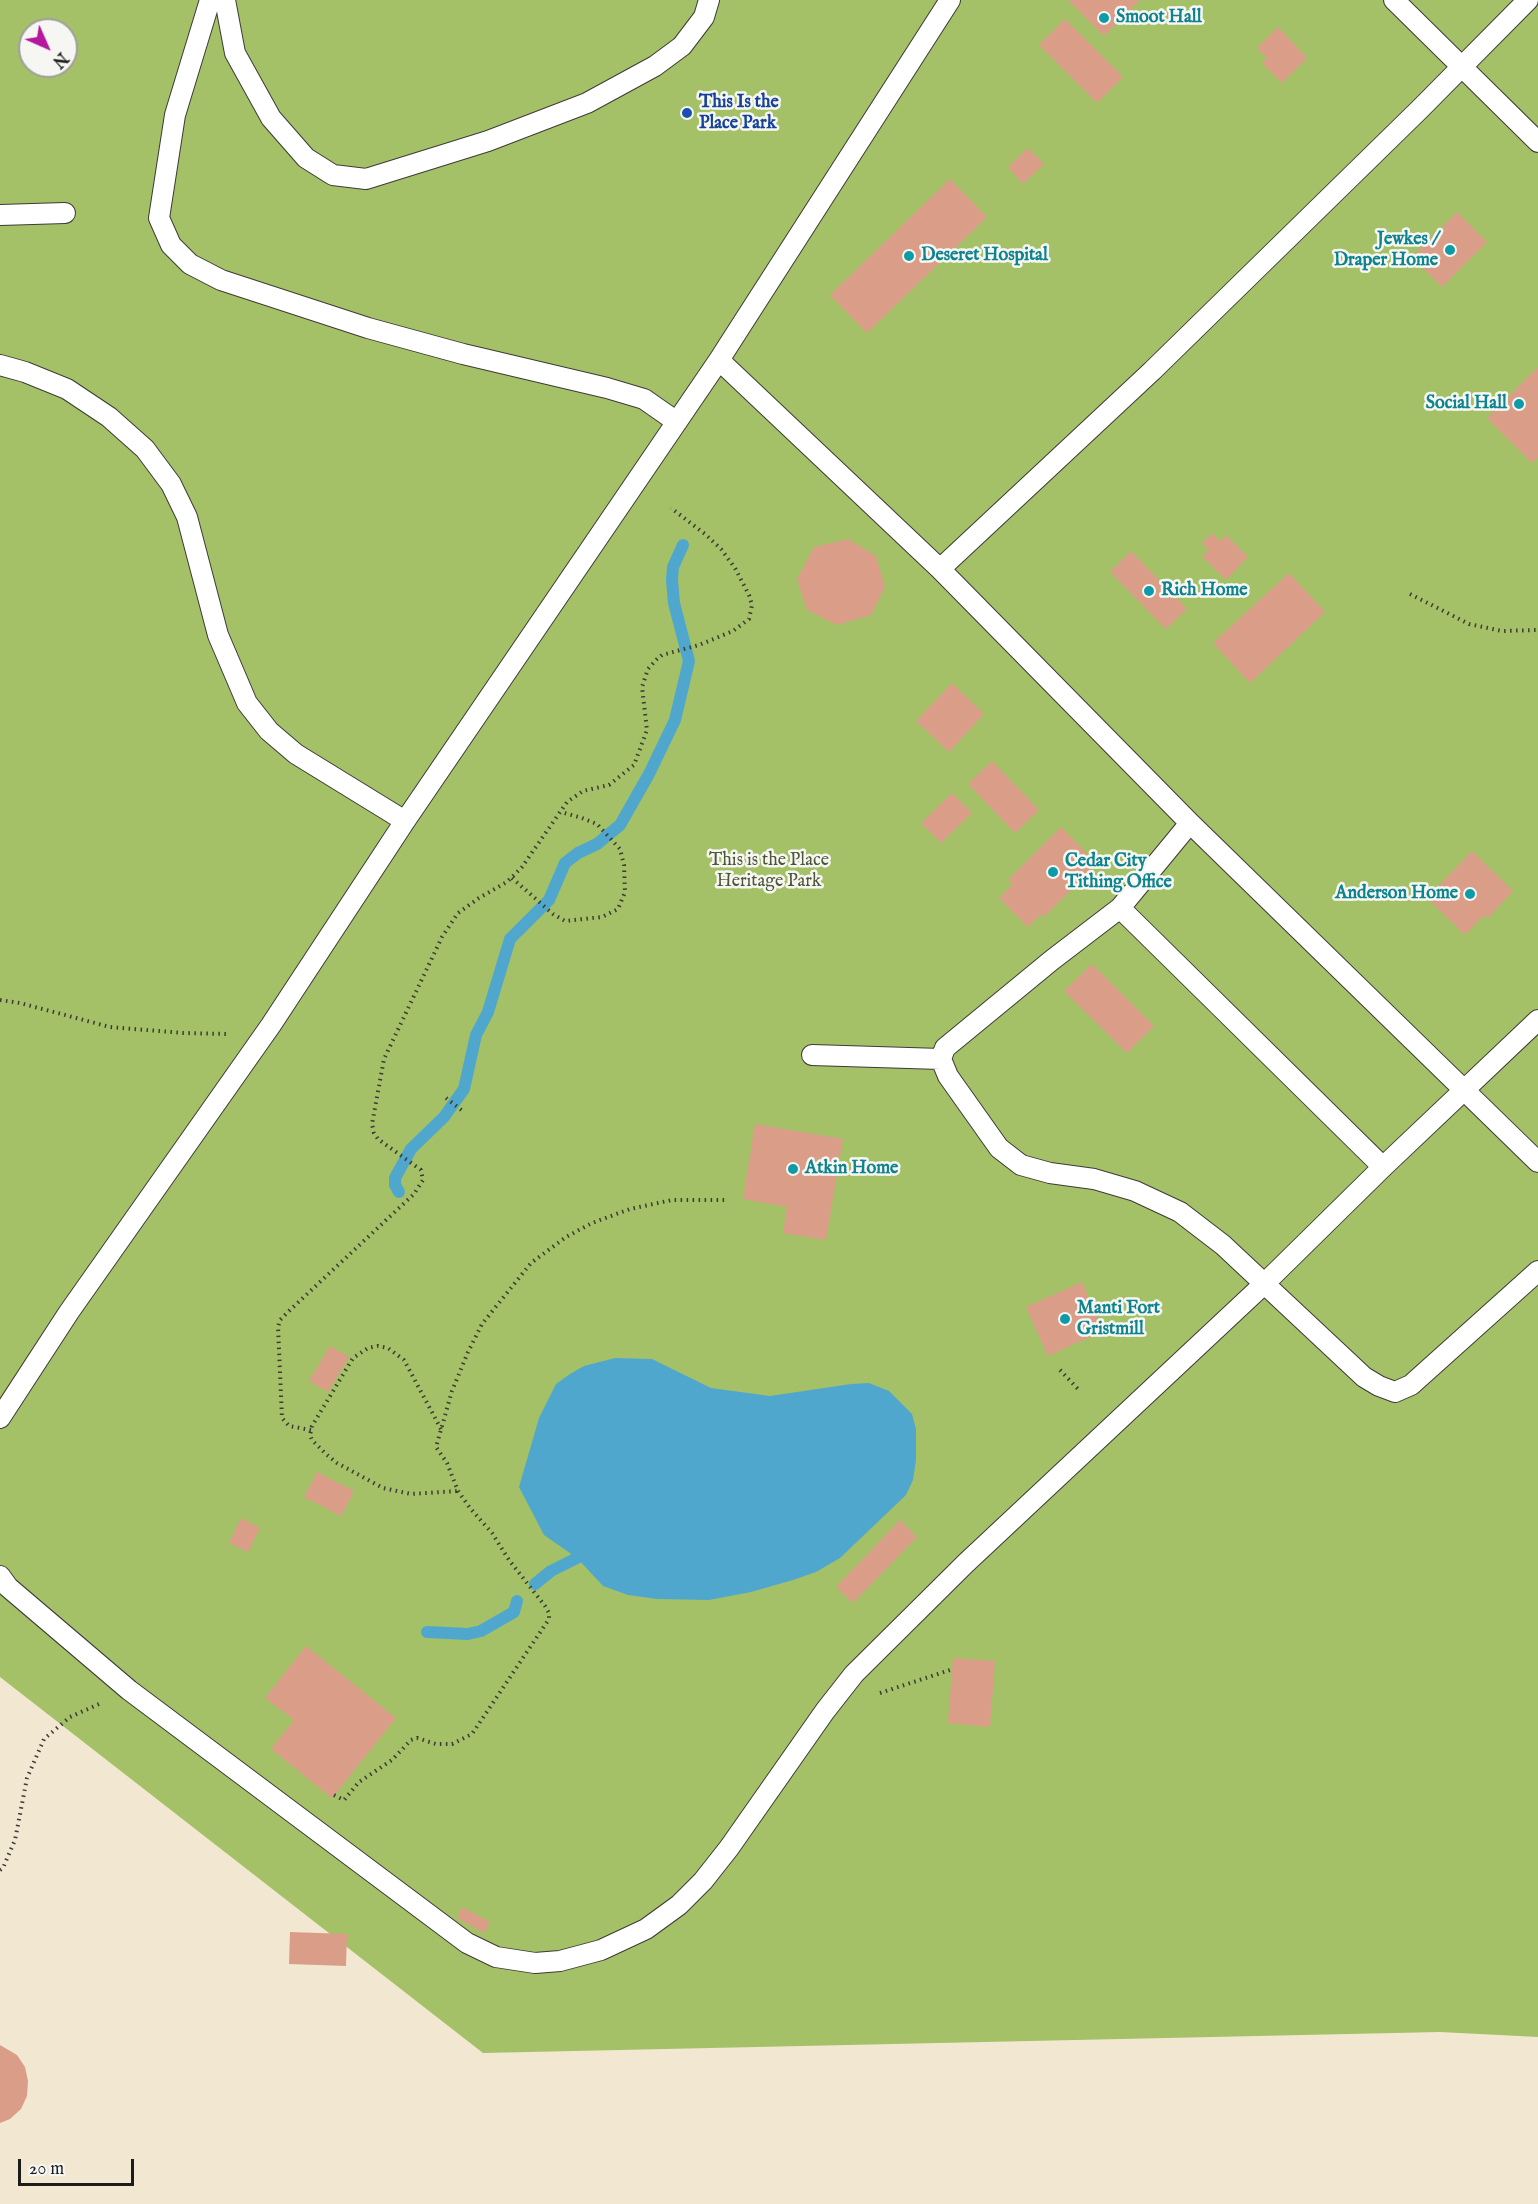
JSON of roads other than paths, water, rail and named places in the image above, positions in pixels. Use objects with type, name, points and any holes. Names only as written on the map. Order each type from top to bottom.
[{"type":"lane","points":[[210,0],[175,116],[159,218],[171,245],[190,264],[221,280],[368,328],[644,399],[677,422]]},
{"type":"lane","points":[[225,0],[235,53],[271,118],[306,158],[333,175],[366,179],[488,141],[587,103],[655,66],[682,46],[704,17],[709,0]]},
{"type":"lane","points":[[0,1419],[69,1312],[271,1025],[405,821],[719,360],[950,0]]},
{"type":"lane","points":[[1394,0],[1538,142]]},
{"type":"lane","points":[[940,569],[1152,371],[1528,0]]},
{"type":"lane","points":[[0,215],[65,213]]},
{"type":"lane","points":[[719,360],[940,569],[1190,823],[1538,1162]]},
{"type":"lane","points":[[0,365],[25,372],[67,389],[109,417],[145,449],[171,484],[187,518],[218,635],[247,703],[269,731],[296,754],[405,821]]},
{"type":"lane","points":[[1190,823],[1120,908],[945,1048],[941,1059],[948,1076],[999,1148],[1021,1165],[1050,1173],[1094,1179],[1136,1191],[1180,1212],[1223,1245],[1364,1377],[1395,1392],[1411,1385],[1538,1271]]},
{"type":"lane","points":[[1120,908],[1383,1167]]},
{"type":"lane","points":[[0,1576],[8,1587],[129,1690],[481,1952],[514,1961],[535,1963],[560,1961],[602,1950],[646,1929],[679,1905],[703,1881],[729,1848],[825,1711],[854,1674],[966,1563],[1264,1284],[1538,1020]]},
{"type":"lane","points":[[812,1055],[941,1059]]},
{"type":"water","points":[[615,1358],[652,1359],[711,1388],[770,1396],[869,1383],[889,1391],[912,1414],[916,1429],[916,1460],[913,1480],[906,1495],[840,1558],[816,1572],[793,1580],[751,1592],[709,1600],[657,1599],[628,1595],[603,1586],[577,1558],[544,1535],[519,1487],[539,1418],[556,1384],[584,1366]]},
{"type":"waterway","points":[[399,1192],[395,1185],[395,1178],[411,1149],[444,1117],[464,1089],[476,1035],[488,1012],[510,939],[549,900],[565,863],[578,853],[597,844],[620,825],[649,774],[675,720],[689,661],[674,603],[672,580],[673,567],[683,545]]},
{"type":"waterway","points":[[535,1584],[551,1571],[577,1558]]},
{"type":"waterway","points":[[427,1632],[468,1634],[481,1631],[514,1612],[517,1601]]},
{"type":"place","name":"Smoot Hall","points":[[1104,18]]},
{"type":"place","name":"This Is the Place Park","points":[[687,113]]},
{"type":"place","name":"Jewkes / Draper Home","points":[[1450,250]]},
{"type":"place","name":"Deseret Hospital","points":[[909,256]]},
{"type":"place","name":"Social Hall","points":[[1519,404]]},
{"type":"place","name":"Rich Home","points":[[1149,591]]},
{"type":"place","name":"Cedar City Tithing Office","points":[[1053,872]]},
{"type":"place","name":"Anderson Home","points":[[1470,894]]},
{"type":"place","name":"Atkin Home","points":[[793,1169]]},
{"type":"place","name":"Manti Fort Gristmill","points":[[1065,1319]]},
{"type":"park label","name":"This is the Place Heritage Park","points":[[769,871]]}]
